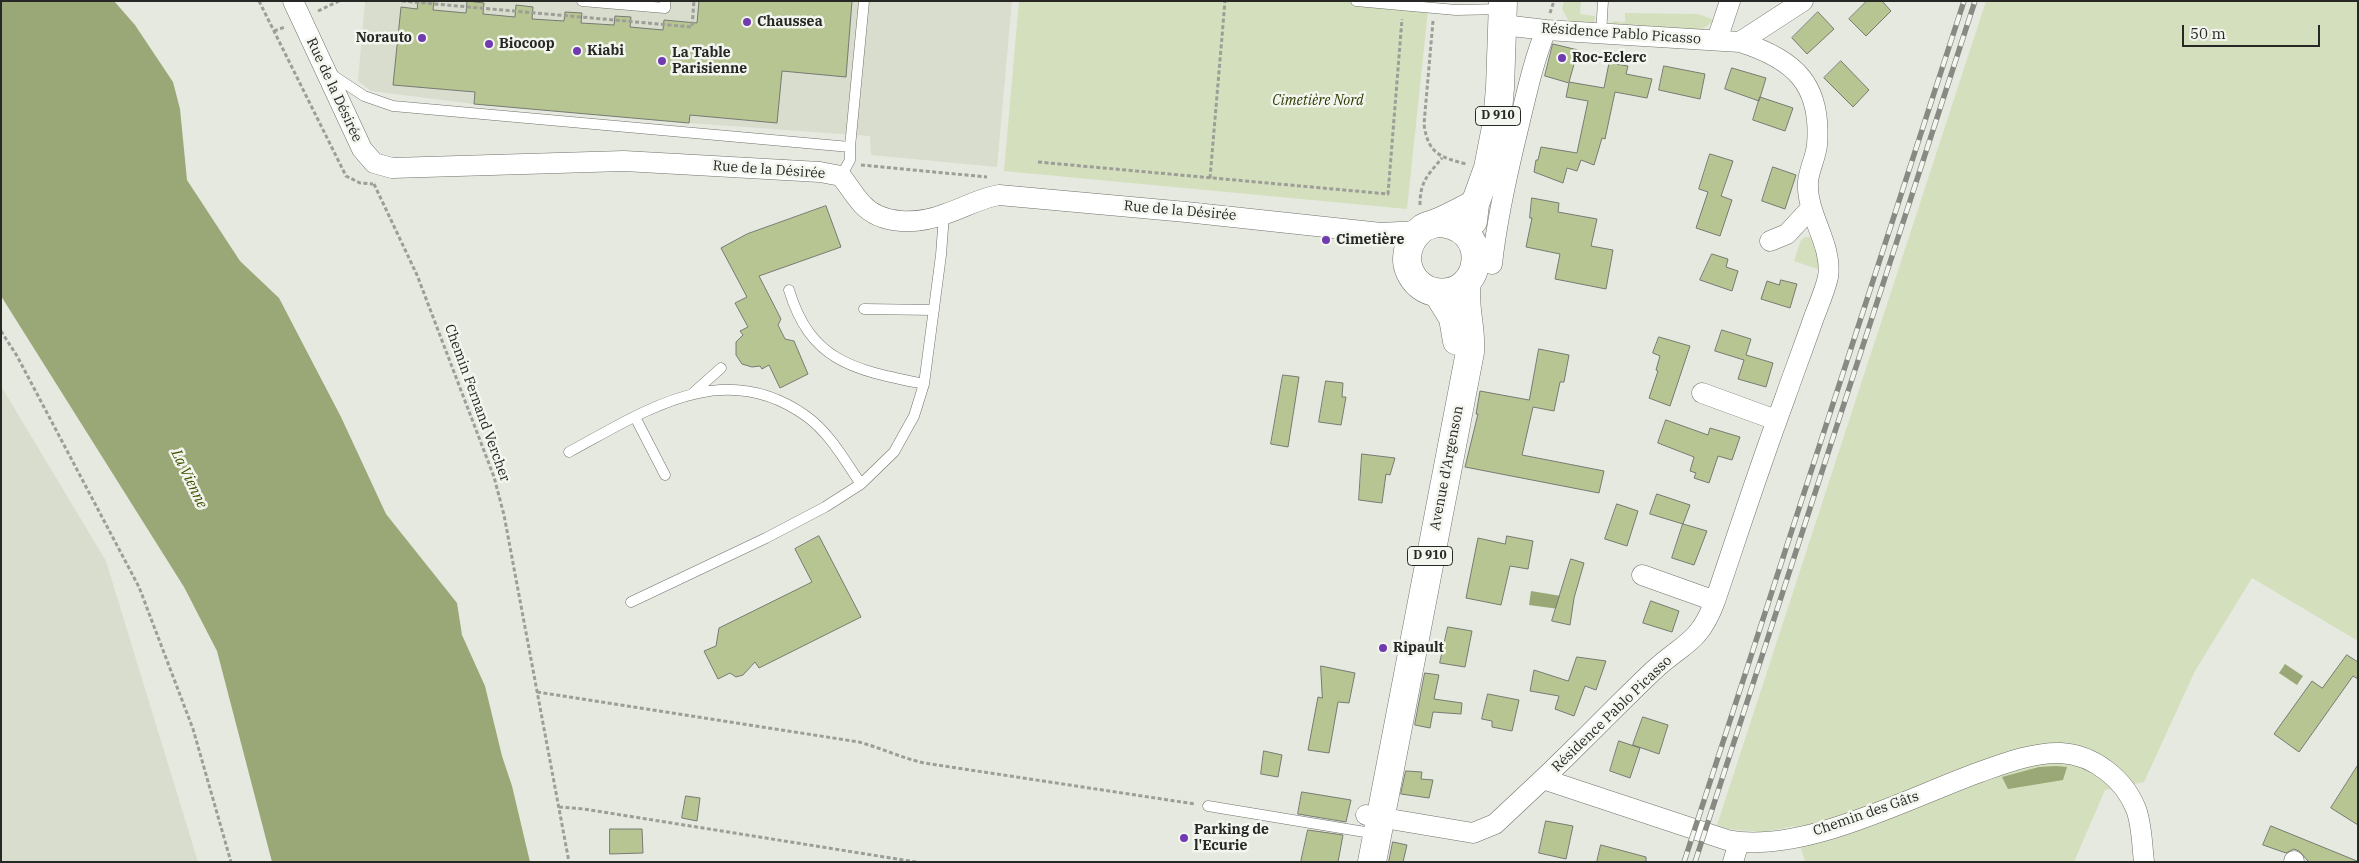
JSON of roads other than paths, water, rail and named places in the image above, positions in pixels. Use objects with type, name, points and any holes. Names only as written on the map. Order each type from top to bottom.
[{"type":"main road","name":"D 910","points":[[1472,240],[1475,204],[1488,168],[1499,104],[1504,9]]},
{"type":"main road","points":[[1425,222],[1457,226],[1466,232],[1472,240],[1475,248],[1476,262],[1467,282],[1454,290],[1437,292],[1418,283],[1407,264],[1408,249],[1425,222],[1475,204]]},
{"type":"main road","name":"Avenue d'Argenson","points":[[1371,826],[1470,352],[1470,330],[1465,307],[1467,282]]},
{"type":"main road","name":"Avenue d'Argenson","points":[[1371,826],[1456,350],[1455,324],[1437,292]]},
{"type":"main road","name":"D 910","points":[[1357,862],[1371,826]]},
{"type":"main road","name":"D 910","points":[[1371,826],[1372,862]]},
{"type":"street","name":"Rue de la Désirée","points":[[294,1],[362,149],[374,163],[392,168],[624,161],[820,172],[841,176],[863,205],[884,218],[896,221],[910,221],[944,215],[986,197],[1000,196],[1186,212],[1381,233],[1425,222]]},
{"type":"street","points":[[1717,40],[1730,1]]},
{"type":"street","points":[[1740,42],[1802,1]]},
{"type":"street","name":"Résidence Pablo Picasso","points":[[1504,9],[1546,30],[1740,42],[1767,51],[1790,65],[1807,85],[1818,116],[1817,147],[1808,182],[1811,208],[1826,252],[1828,277],[1704,628],[1696,637],[1654,670],[1543,779]]},
{"type":"street","points":[[1492,264],[1496,227],[1508,171],[1535,57],[1546,30]]},
{"type":"street","points":[[1770,241],[1787,234],[1811,208]]},
{"type":"street","points":[[1381,233],[1407,264]]},
{"type":"street","points":[[1702,393],[1776,420]]},
{"type":"street","points":[[1642,575],[1715,601]]},
{"type":"street","name":"Chemin des Gâts","points":[[1543,779],[1739,842],[1770,842],[1838,826],[2001,765],[2035,756],[2061,753],[2087,760],[2106,769],[2123,787],[2136,810],[2144,862]]},
{"type":"street","points":[[1371,826],[1473,833],[1495,824],[1543,779]]},
{"type":"street","points":[[1733,862],[1739,842]]},
{"type":"lane","points":[[582,1],[665,8],[665,1]]},
{"type":"lane","points":[[841,176],[850,160],[864,1]]},
{"type":"lane","points":[[1356,1],[1456,10],[1504,9]]},
{"type":"lane","points":[[1601,34],[1604,1]]},
{"type":"lane","points":[[325,70],[364,96],[393,106],[850,147]]},
{"type":"lane","points":[[631,602],[766,538],[825,507],[861,484],[881,466],[904,438],[914,416],[924,384],[944,215]]},
{"type":"lane","points":[[789,290],[803,325],[810,336],[831,354],[880,375],[924,384]]},
{"type":"lane","points":[[864,309],[934,310]]},
{"type":"lane","points":[[693,393],[721,368]]},
{"type":"lane","points":[[569,452],[657,406],[693,393],[739,391],[757,393],[790,406],[807,416],[840,453],[861,484]]},
{"type":"lane","points":[[635,417],[665,475]]},
{"type":"lane","points":[[1208,806],[1371,826]]},
{"type":"water","name":"La Vienne","points":[[1,1],[114,1],[135,25],[173,82],[180,109],[187,180],[240,261],[279,298],[341,417],[386,514],[457,603],[462,635],[485,686],[530,862],[272,862],[217,651],[184,587],[1,296]]},
{"type":"water","points":[[1531,591],[1561,596],[1559,609],[1529,605]]},
{"type":"water","points":[[2285,664],[2303,676],[2297,685],[2279,673]]},
{"type":"water","points":[[2039,767],[2067,767],[2063,780],[2008,789],[2002,777]]},
{"type":"railway","points":[[1684,862],[1964,1]]},
{"type":"railway","points":[[1695,862],[1975,1]]},
{"type":"place","name":"Chaussea","points":[[747,22]]},
{"type":"place","name":"Norauto","points":[[422,38]]},
{"type":"place","name":"Biocoop","points":[[489,44]]},
{"type":"place","name":"Kiabi","points":[[577,51]]},
{"type":"place","name":"Roc-Eclerc","points":[[1562,58]]},
{"type":"place","name":"La Table Parisienne","points":[[662,61]]},
{"type":"place","name":"Cimetière","points":[[1326,240]]},
{"type":"place","name":"Ripault","points":[[1383,648]]},
{"type":"place","name":"Parking de l'Ecurie","points":[[1184,838]]},
{"type":"park label","name":"Cimetière Nord","points":[[1318,101]]}]
